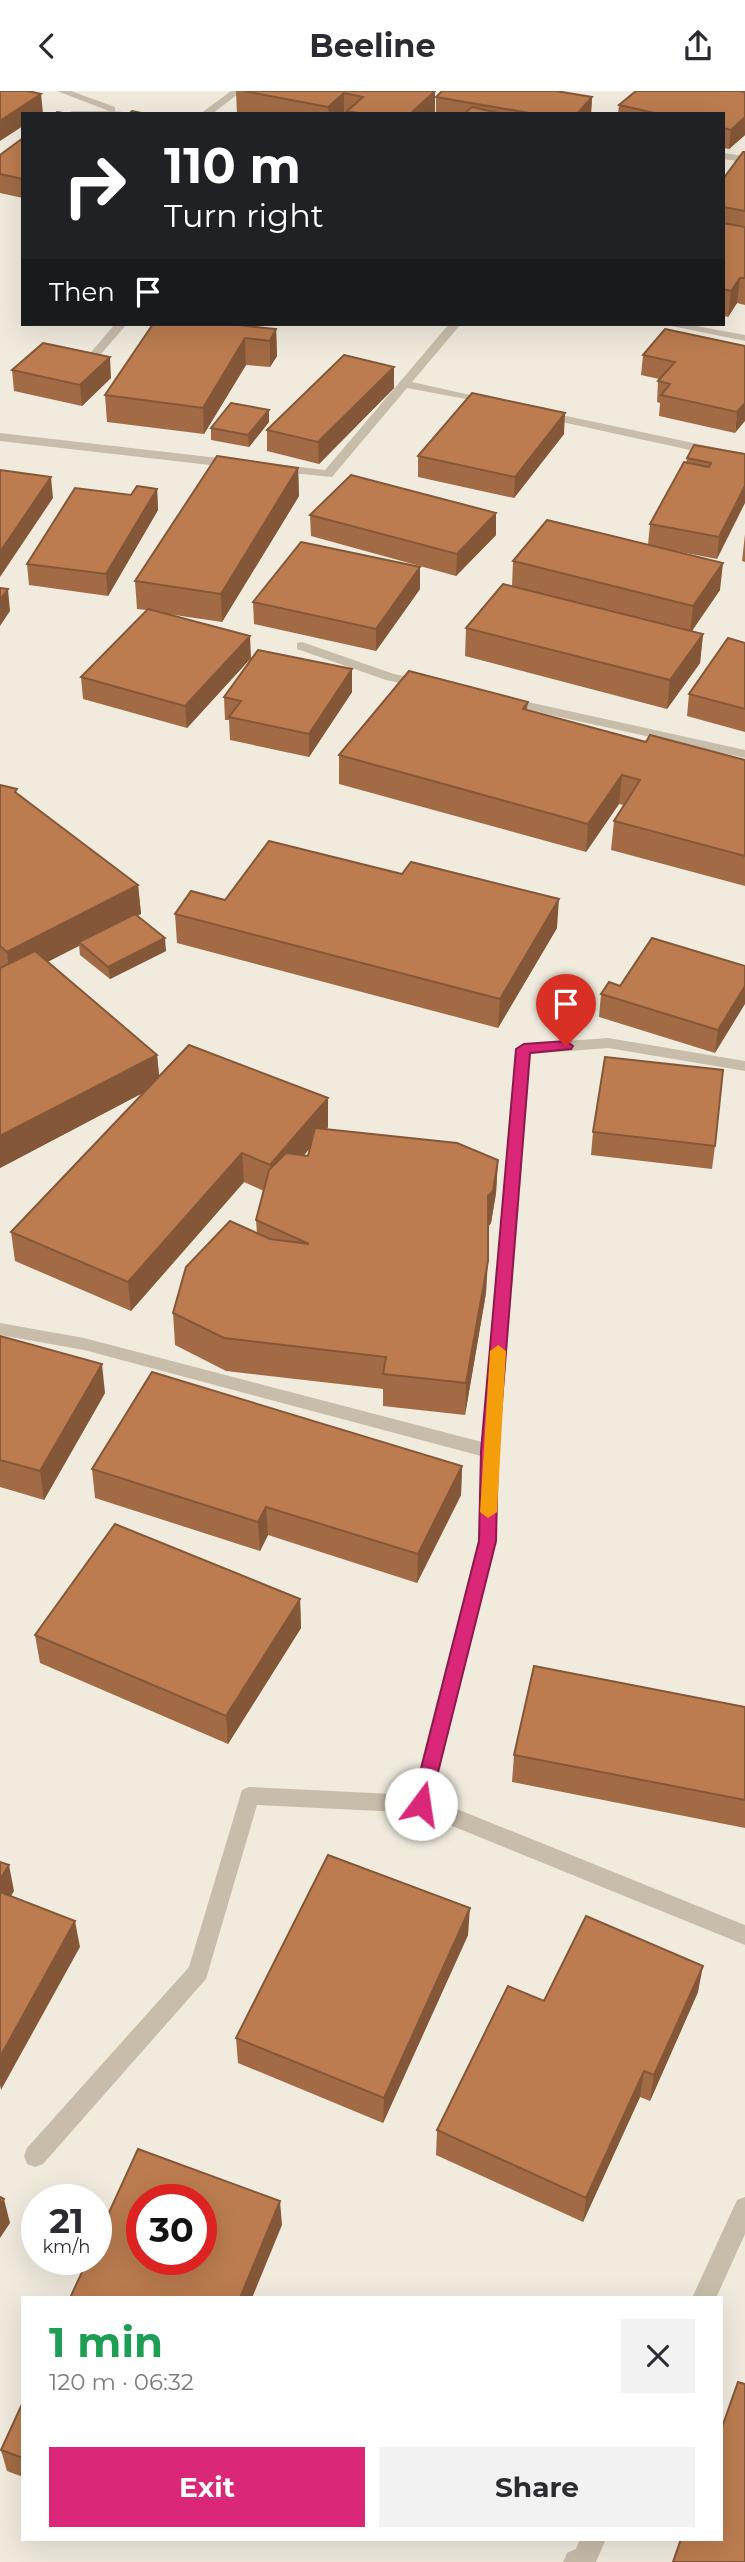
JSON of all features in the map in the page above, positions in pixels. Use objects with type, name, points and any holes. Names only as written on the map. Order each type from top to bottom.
[{"type":"street","points":[[62,91],[124,112]]},
{"type":"street","points":[[208,112],[237,91]]},
{"type":"street","points":[[103,112],[118,111]]},
{"type":"street","points":[[725,156],[745,159]]},
{"type":"street","points":[[91,359],[119,326]]},
{"type":"street","points":[[259,467],[328,474],[453,326]]},
{"type":"street","points":[[679,326],[745,338]]},
{"type":"street","points":[[406,383],[500,405]]},
{"type":"street","points":[[527,411],[745,459]]},
{"type":"street","points":[[0,437],[246,465]]},
{"type":"street","points":[[302,646],[391,677],[444,688]]},
{"type":"street","points":[[497,699],[745,754]]},
{"type":"street","points":[[421,1804],[488,1541],[490,1451],[524,1049],[608,1043],[745,1066]]},
{"type":"street","points":[[0,1328],[84,1344],[490,1451]]},
{"type":"street","points":[[35,2156],[198,1972],[249,1796],[421,1804],[745,1935]]},
{"type":"street","points":[[705,2296],[745,2208]]},
{"type":"street","points":[[576,2562],[584,2560],[592,2541]]},
{"type":"building","points":[[0,91],[28,91],[41,94],[0,121]]},
{"type":"building","points":[[244,91],[435,91],[412,112],[347,111],[363,97],[344,93],[328,107]]},
{"type":"building","points":[[442,91],[556,91],[592,97],[579,112],[523,112],[436,97]]},
{"type":"building","points":[[636,91],[745,92],[745,117],[731,130],[725,128],[725,112],[650,112],[619,105]]},
{"type":"building","points":[[472,107],[494,112],[466,112]]},
{"type":"building","points":[[21,139],[21,179],[0,174],[0,155]]},
{"type":"building","points":[[745,152],[745,211],[725,207],[725,176]]},
{"type":"building","points":[[725,223],[745,227],[745,278],[740,278],[731,291],[725,290]]},
{"type":"building","points":[[152,326],[248,326],[276,329],[270,341],[245,338],[203,408],[105,395]]},
{"type":"building","points":[[665,329],[745,346],[745,403],[737,412],[661,395],[670,384],[658,381],[675,362],[643,355]]},
{"type":"building","points":[[43,343],[110,357],[80,385],[12,370]]},
{"type":"building","points":[[344,355],[394,367],[318,442],[267,430]]},
{"type":"building","points":[[472,393],[565,413],[515,477],[418,456]]},
{"type":"building","points":[[231,403],[269,410],[248,435],[211,428]]},
{"type":"building","points":[[694,445],[745,454],[745,486],[719,537],[650,524],[684,462],[709,467],[711,463],[687,458]]},
{"type":"building","points":[[217,456],[298,468],[221,594],[135,581]]},
{"type":"building","points":[[0,470],[51,477],[0,552]]},
{"type":"building","points":[[351,475],[496,513],[457,554],[310,515]]},
{"type":"building","points":[[137,486],[157,489],[106,574],[27,564],[75,488],[131,495]]},
{"type":"building","points":[[547,520],[723,563],[693,606],[513,561]]},
{"type":"building","points":[[301,542],[420,567],[376,629],[253,602]]},
{"type":"building","points":[[503,584],[703,634],[670,680],[466,628]]},
{"type":"building","points":[[0,588],[8,589],[0,600]]},
{"type":"building","points":[[148,609],[250,636],[185,706],[81,677]]},
{"type":"building","points":[[728,638],[745,643],[745,709],[689,694]]},
{"type":"building","points":[[258,650],[352,669],[309,734],[229,717],[241,701],[224,697]]},
{"type":"building","points":[[409,671],[528,702],[523,709],[646,742],[650,735],[745,760],[745,856],[614,821],[640,780],[622,775],[588,824],[339,755]]},
{"type":"building","points":[[0,785],[17,789],[15,792],[138,885],[7,952],[0,946]]},
{"type":"building","points":[[269,841],[402,874],[411,862],[559,899],[500,999],[175,914],[191,891],[225,900]]},
{"type":"building","points":[[135,914],[165,938],[108,967],[79,942]]},
{"type":"building","points":[[652,938],[745,966],[745,986],[718,1030],[601,994],[609,982],[620,986]]},
{"type":"building","points":[[35,951],[157,1055],[0,1136],[0,968]]},
{"type":"building","points":[[189,1045],[328,1098],[270,1165],[242,1153],[128,1282],[11,1232]]},
{"type":"building","points":[[605,1057],[723,1070],[715,1146],[593,1132]]},
{"type":"building","points":[[315,1128],[457,1143],[498,1160],[493,1191],[488,1196],[488,1261],[466,1383],[383,1374],[386,1357],[224,1338],[173,1313],[186,1267],[230,1221],[270,1239],[309,1244],[256,1220],[269,1170],[286,1153],[308,1156]]},
{"type":"building","points":[[0,1336],[102,1364],[40,1471],[0,1460]]},
{"type":"building","points":[[152,1372],[462,1466],[418,1554],[266,1507],[258,1522],[92,1469]]},
{"type":"building","points":[[115,1524],[300,1599],[226,1716],[35,1635]]},
{"type":"building","points":[[534,1666],[745,1707],[745,1800],[514,1755]]},
{"type":"building","points":[[328,1855],[470,1908],[384,2098],[236,2038]]},
{"type":"building","points":[[0,1862],[9,1865],[0,1879]]},
{"type":"building","points":[[0,1892],[75,1921],[0,2057]]},
{"type":"building","points":[[586,1916],[703,1966],[654,2075],[644,2071],[586,2198],[437,2130],[508,1986],[544,2001]]},
{"type":"building","points":[[138,2149],[280,2201],[241,2296],[71,2296],[81,2275],[112,2275],[112,2206]]},
{"type":"building","points":[[738,2382],[745,2384],[745,2562],[673,2562],[680,2541],[723,2541],[723,2424]]},
{"type":"building","points":[[21,2406],[21,2457],[1,2450]]},
{"type":"slow traffic","points":[[488,1512],[498,1351]]},
{"type":"route","points":[[421,1804],[488,1541],[490,1451],[524,1049],[566,1046]]}]
